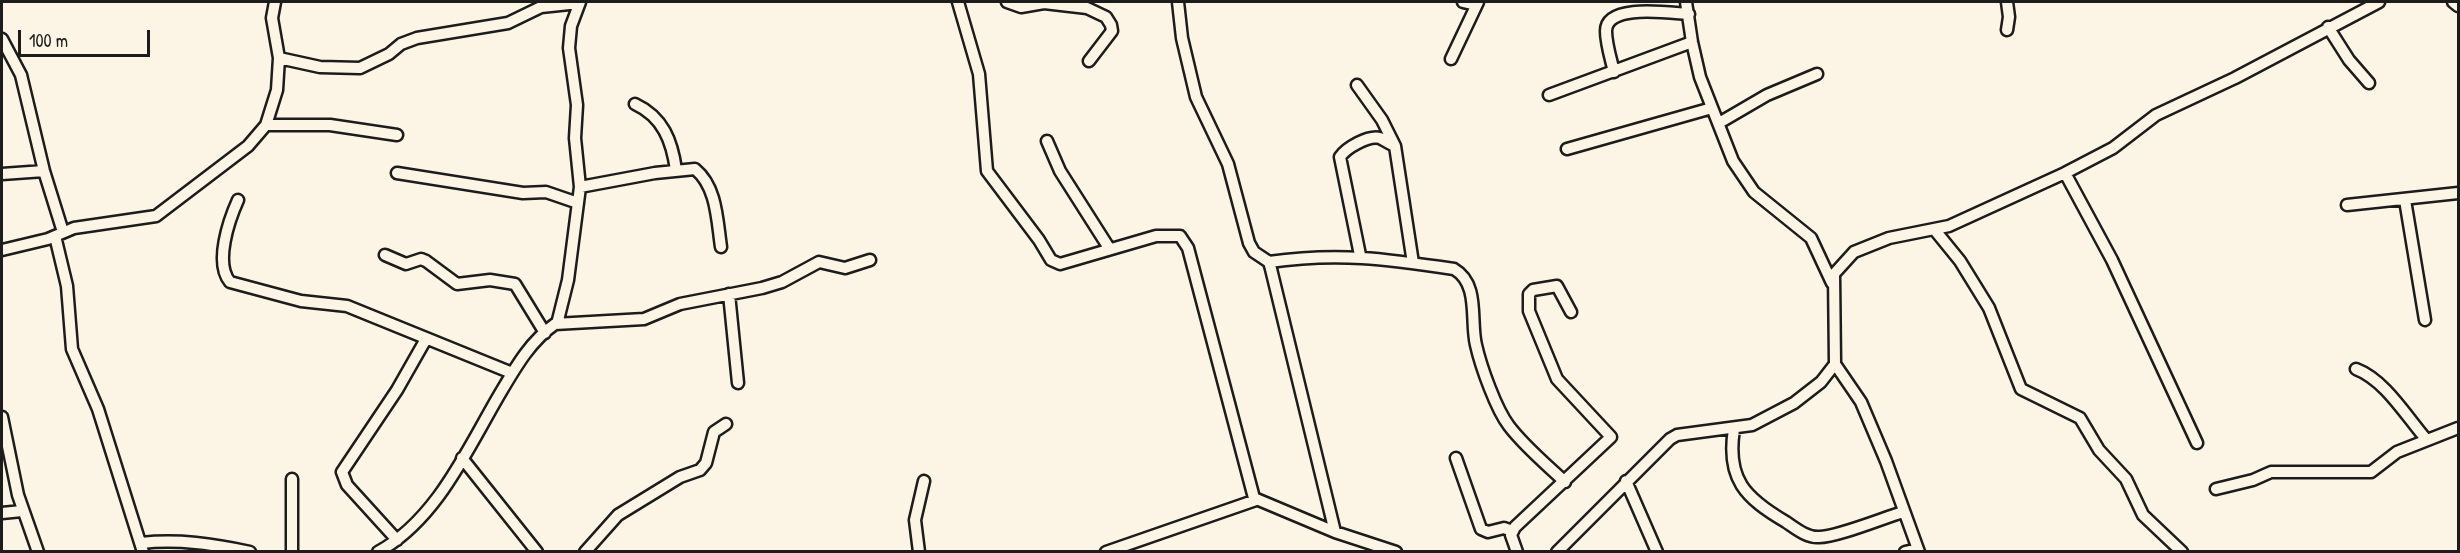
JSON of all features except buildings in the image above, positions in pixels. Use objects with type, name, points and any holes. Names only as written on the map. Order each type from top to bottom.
[{"type":"street","points":[[2,250],[59,234],[159,214],[248,146],[266,125],[277,90],[279,58],[272,18],[275,2]]},
{"type":"street","points":[[279,58],[320,67],[360,68],[389,54],[401,44],[417,38],[508,23],[541,7],[579,2],[571,26],[570,48],[577,105],[575,138],[580,188],[568,280],[557,324]]},
{"type":"street","points":[[958,2],[979,74],[990,177],[1055,264],[1109,248],[1175,234],[1185,240],[1230,401],[1250,491],[1256,500],[1335,532],[1396,552]]},
{"type":"street","points":[[1007,2],[1021,7],[1044,3],[1076,7],[1106,17],[1112,25],[1112,31],[1089,62]]},
{"type":"street","points":[[1178,2],[1182,38],[1196,97],[1230,171],[1249,243],[1254,252],[1269,262],[1335,532]]},
{"type":"street","points":[[1451,59],[1477,3],[1463,2]]},
{"type":"street","points":[[1686,2],[1692,42],[1712,108],[1733,161],[1754,192],[1810,238],[1832,283],[1836,306],[1835,364],[1861,402],[1886,461],[1918,550],[1905,552]]},
{"type":"street","points":[[2007,2],[2010,17],[2007,30]]},
{"type":"street","points":[[1832,283],[1840,264],[1854,252],[1889,238],[1949,226],[2065,173],[2113,148],[2156,115],[2235,78],[2379,2]]},
{"type":"street","points":[[2453,2],[2458,6]]},
{"type":"street","points":[[1614,72],[1606,31],[1607,23],[1615,15],[1626,12],[1689,14]]},
{"type":"street","points":[[2328,27],[2349,60],[2369,83]]},
{"type":"street","points":[[2,39],[21,75],[59,234],[72,349],[98,409],[142,547],[183,541],[219,544],[250,552]]},
{"type":"street","points":[[1549,96],[1692,42]]},
{"type":"street","points":[[1719,123],[1767,95],[1817,75]]},
{"type":"street","points":[[1357,85],[1382,120],[1395,146],[1413,263]]},
{"type":"street","points":[[635,104],[649,111],[657,119],[671,148],[676,170]]},
{"type":"street","points":[[1567,149],[1712,108]]},
{"type":"street","points":[[266,125],[330,125],[397,135]]},
{"type":"street","points":[[1360,255],[1340,157],[1345,150],[1371,138],[1382,139],[1395,146]]},
{"type":"street","points":[[1047,141],[1060,171],[1109,248]]},
{"type":"street","points":[[580,188],[676,170],[695,170],[708,184],[721,247]]},
{"type":"street","points":[[2,174],[44,171]]},
{"type":"street","points":[[397,173],[523,193],[546,192],[578,203]]},
{"type":"street","points":[[2065,173],[2112,260],[2197,443]]},
{"type":"street","points":[[2347,205],[2458,193]]},
{"type":"street","points":[[238,200],[226,230],[224,266],[230,282],[301,301],[347,306],[512,373]]},
{"type":"street","points":[[2405,200],[2425,320]]},
{"type":"street","points":[[1934,229],[1960,261],[1989,308],[2021,389],[2080,418],[2098,450],[2126,479],[2143,515],[2182,552]]},
{"type":"street","points":[[385,255],[406,264],[421,259],[426,261],[457,284],[490,280],[515,284],[545,333]]},
{"type":"street","points":[[1269,262],[1306,256],[1360,255],[1454,269],[1466,279],[1472,302],[1476,345],[1501,412],[1517,436],[1564,482]]},
{"type":"street","points":[[378,552],[397,540],[430,508],[522,356],[557,324],[644,319],[680,304],[745,292],[782,282],[819,262],[844,268],[870,260]]},
{"type":"street","points":[[1512,531],[1610,440],[1610,434],[1557,379],[1530,311],[1529,294],[1533,290],[1557,286],[1571,312]]},
{"type":"street","points":[[729,294],[738,382]]},
{"type":"street","points":[[397,540],[347,485],[342,472],[397,390],[426,339]]},
{"type":"street","points":[[1557,552],[1656,450],[1677,435],[1752,425],[1794,404],[1821,382],[1835,364]]},
{"type":"street","points":[[2356,369],[2367,373],[2379,384],[2426,439]]},
{"type":"street","points":[[2,417],[22,511],[38,552]]},
{"type":"street","points":[[585,552],[618,515],[680,477],[700,470],[706,463],[714,432],[726,424]]},
{"type":"street","points":[[2216,489],[2253,480],[2271,472],[2371,471],[2397,452],[2458,428]]},
{"type":"street","points":[[1734,429],[1730,453],[1743,488],[1765,510],[1807,535],[1827,536],[1903,512]]},
{"type":"street","points":[[462,458],[537,552]]},
{"type":"street","points":[[1456,458],[1481,530],[1488,532],[1504,528],[1512,531]]},
{"type":"street","points":[[292,479],[292,552]]},
{"type":"street","points":[[919,552],[915,520],[924,481]]},
{"type":"street","points":[[1626,481],[1657,552]]},
{"type":"street","points":[[1106,552],[1256,500]]},
{"type":"street","points":[[2,513],[22,511]]},
{"type":"street","points":[[1512,531],[1517,552]]}]
